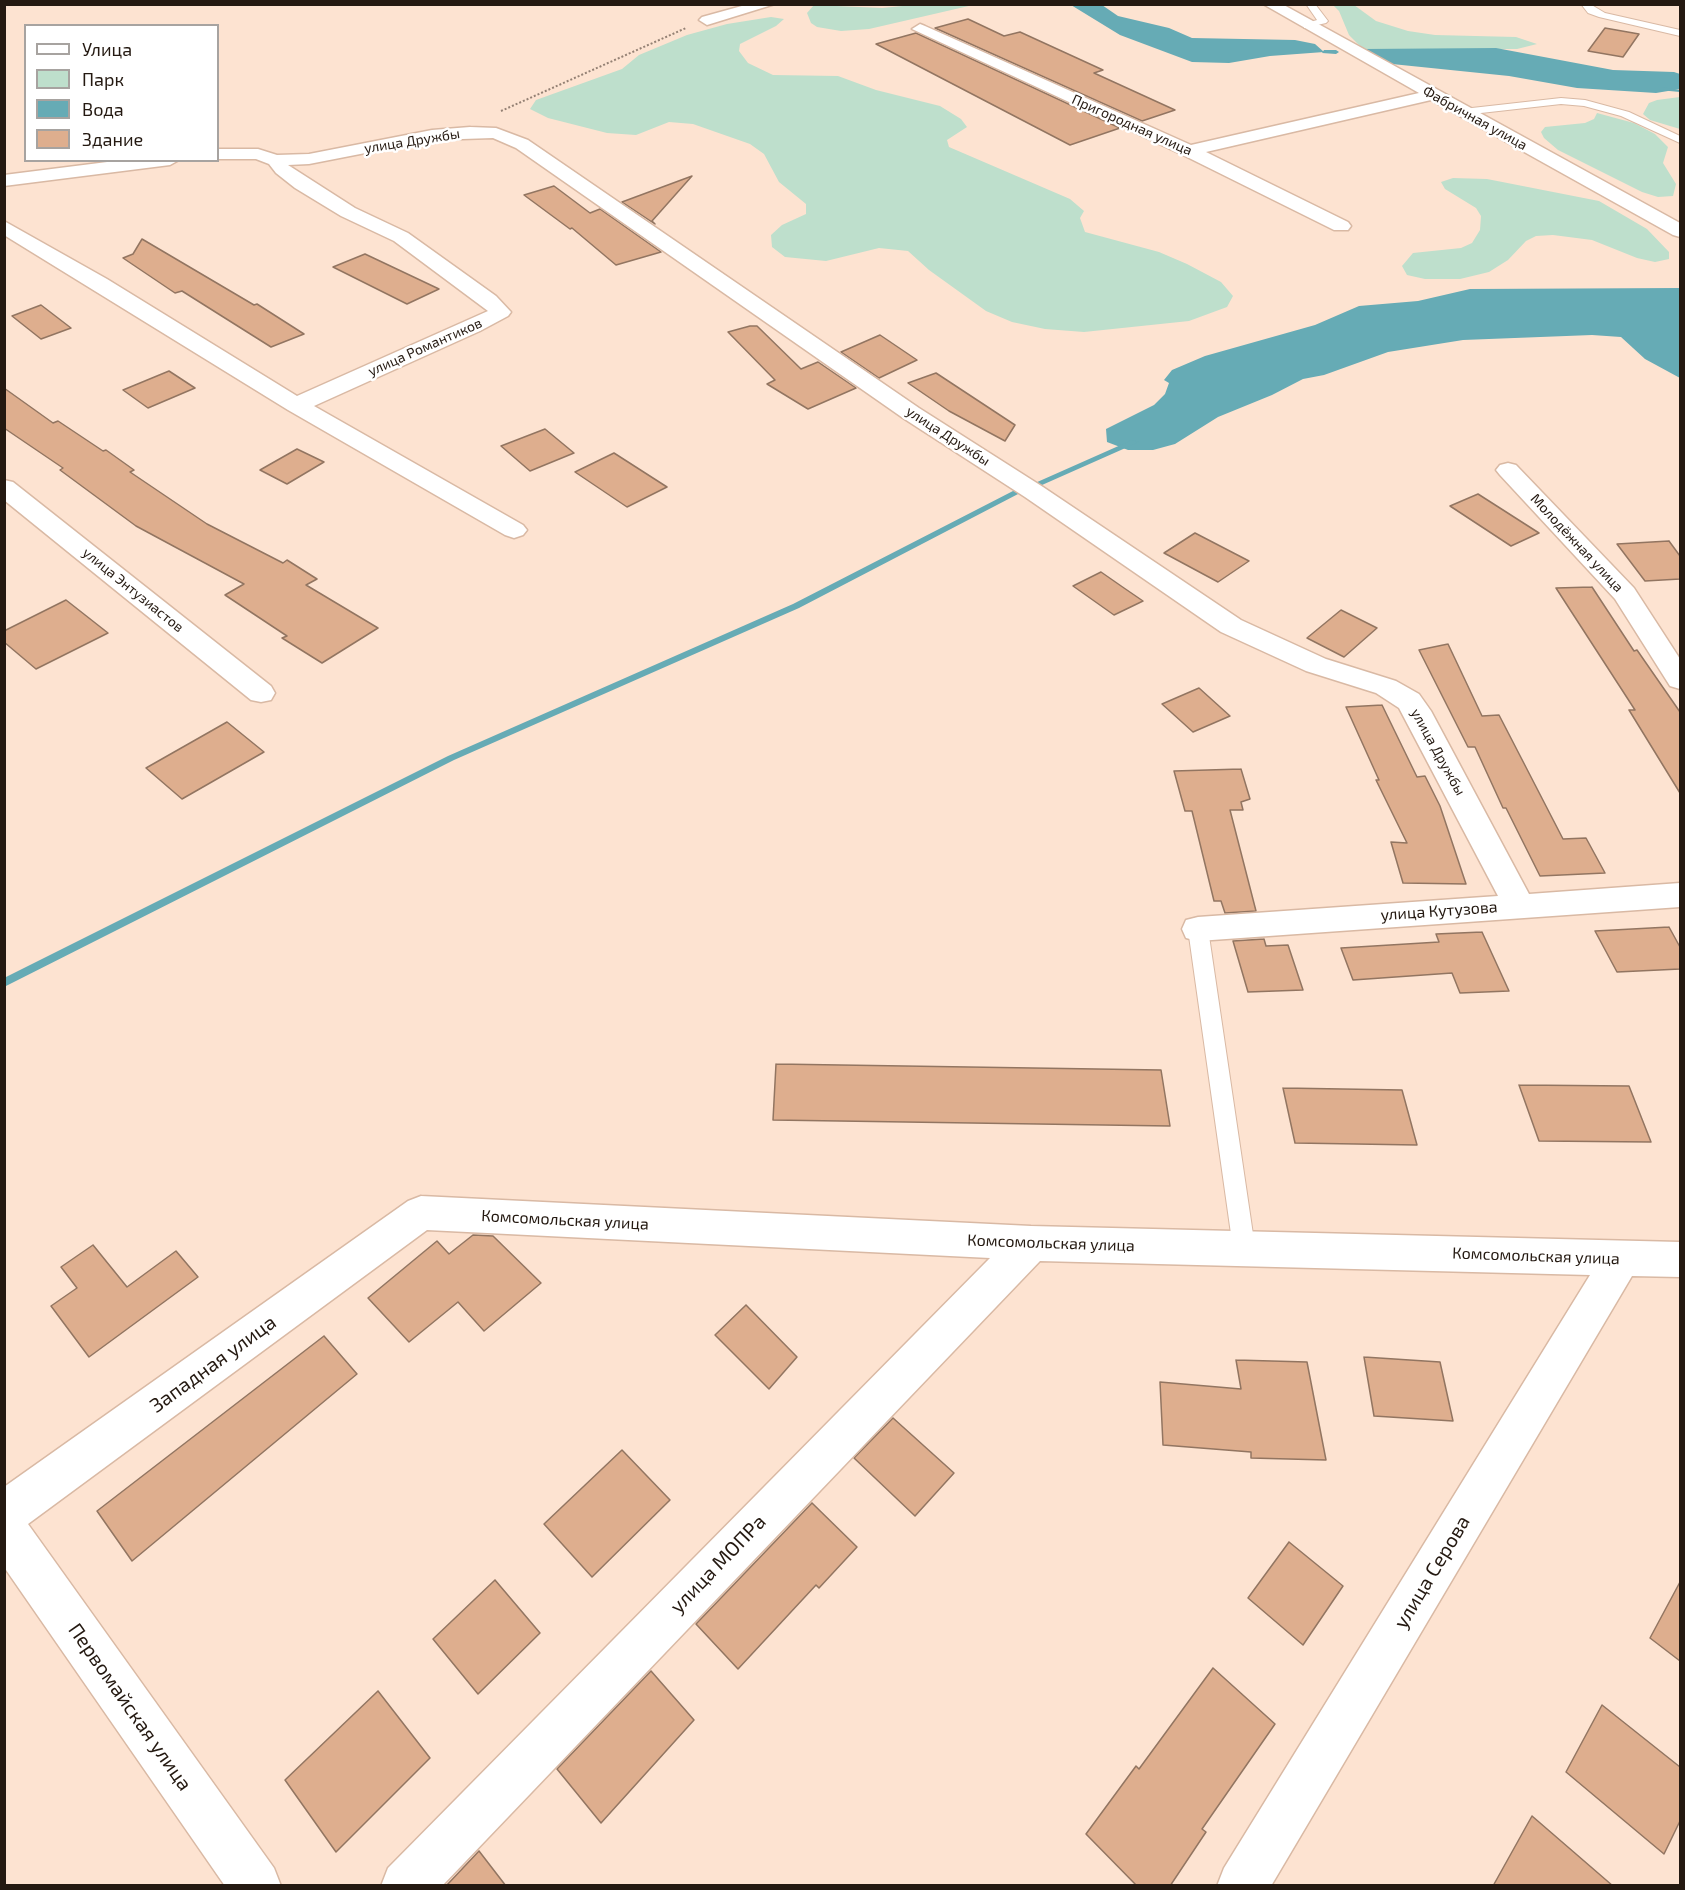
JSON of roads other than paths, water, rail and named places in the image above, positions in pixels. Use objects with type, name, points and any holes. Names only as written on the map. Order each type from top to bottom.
[{"type":"street","points":[[707,20],[768,4]]},
{"type":"street","name":"Фабричная улица","points":[[1270,4],[1680,231]]},
{"type":"street","name":"Пригородная улица","points":[[920,29],[1189,151],[1341,226]]},
{"type":"street","points":[[1189,151],[1432,94]]},
{"type":"street","name":"улица Дружбы","points":[[219,154],[258,154],[276,160],[309,159],[432,135],[470,132],[496,133],[522,144],[912,412],[1231,626],[1316,665],[1386,687],[1409,701],[1418,711],[1519,905]]},
{"type":"street","name":"улица Романтиков","points":[[276,160],[282,169],[348,212],[401,237],[489,300],[501,312],[296,405]]},
{"type":"street","points":[[4,181],[154,162]]},
{"type":"street","points":[[4,226],[296,405],[404,464],[514,530]]},
{"type":"street","name":"Молодёжная улица","points":[[1508,470],[1625,594],[1680,680]]},
{"type":"street","name":"улица Энтузиастов","points":[[4,487],[261,693]]},
{"type":"street","name":"улица Кутузова","points":[[1198,929],[1680,895]]},
{"type":"street","name":"Комсомольская улица","points":[[421,1213],[1031,1243],[1680,1260]]},
{"type":"street","name":"Западная улица","points":[[4,1515],[421,1213]]},
{"type":"street","name":"улица МОПРа","points":[[405,1886],[1031,1243]]},
{"type":"street","name":"улица Серова","points":[[1242,1886],[1622,1258]]},
{"type":"street","name":"Первомайская улица","points":[[4,1528],[256,1886]]},
{"type":"lane","points":[[1307,26],[1323,21],[1310,4]]},
{"type":"lane","points":[[1585,4],[1591,11],[1602,15],[1680,33]]},
{"type":"lane","points":[[1463,112],[1561,101],[1586,103],[1625,114],[1680,140]]},
{"type":"lane","points":[[1198,929],[1244,1248]]},
{"type":"water","points":[[1071,5],[1102,5],[1118,16],[1169,28],[1192,38],[1295,40],[1315,44],[1324,52],[1270,56],[1229,63],[1192,62],[1120,35]]},
{"type":"water","points":[[1496,48],[1613,70],[1674,72],[1680,74],[1680,89],[1656,93],[1577,88],[1509,76],[1392,64],[1381,61],[1363,49]]},
{"type":"water","points":[[1680,288],[1680,378],[1645,359],[1621,337],[1592,335],[1463,340],[1388,352],[1324,375],[1303,379],[1272,395],[1218,417],[1175,444],[1153,450],[1128,450],[1107,442],[1106,429],[1154,405],[1165,394],[1169,383],[1164,380],[1172,370],[1205,356],[1315,325],[1359,306],[1418,301],[1470,289]]},
{"type":"waterway","points":[[1324,52],[1336,52]]},
{"type":"waterway","points":[[1661,89],[1680,91]]},
{"type":"waterway","points":[[1039,483],[1135,442]]},
{"type":"waterway","points":[[4,983],[451,758],[796,606],[1016,493]]}]
